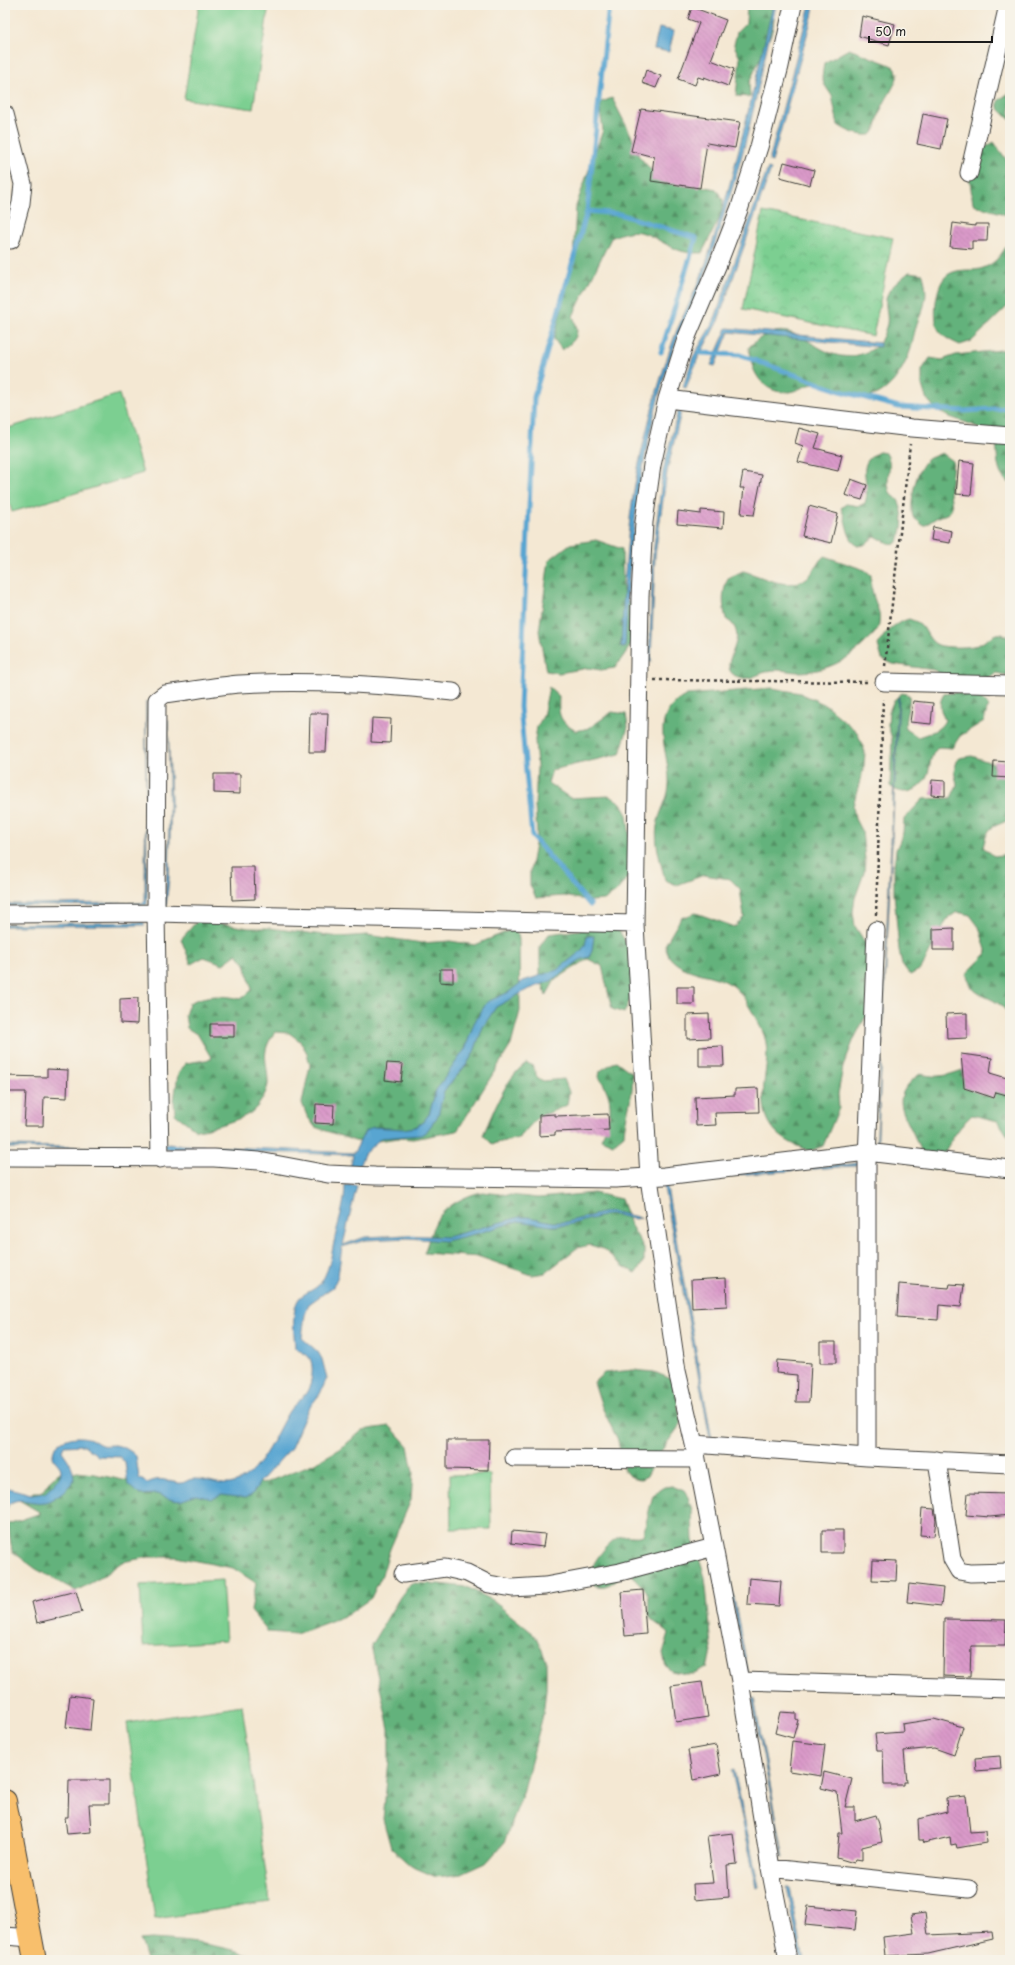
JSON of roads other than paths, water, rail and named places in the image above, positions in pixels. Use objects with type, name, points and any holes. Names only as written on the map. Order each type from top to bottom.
[{"type":"main road","points":[[5,1801],[35,1960]]},
{"type":"street","points":[[788,1960],[770,1868],[740,1681],[696,1451],[677,1371],[649,1178],[635,924],[640,597],[644,522],[652,466],[667,399],[686,339],[718,264],[740,207],[759,148],[780,66],[793,5]]},
{"type":"street","points":[[969,173],[1008,5]]},
{"type":"street","points":[[5,114],[23,184],[21,203],[11,240]]},
{"type":"street","points":[[667,399],[912,428],[1010,436]]},
{"type":"street","points":[[884,682],[1010,685]]},
{"type":"street","points":[[160,1159],[156,913],[157,700],[165,694],[240,684],[303,683],[378,685],[453,692]]},
{"type":"street","points":[[5,914],[156,913],[635,924]]},
{"type":"street","points":[[867,1457],[868,1152],[876,930]]},
{"type":"street","points":[[5,1157],[160,1159],[214,1158],[259,1161],[328,1174],[615,1179],[649,1178],[868,1152],[1010,1169]]},
{"type":"street","points":[[514,1458],[696,1451],[1010,1464]]},
{"type":"street","points":[[937,1460],[952,1559],[959,1571],[970,1574],[1010,1572]]},
{"type":"street","points":[[403,1574],[445,1568],[467,1573],[489,1584],[512,1588],[545,1586],[620,1572],[714,1547]]},
{"type":"street","points":[[740,1681],[1010,1689]]},
{"type":"street","points":[[770,1868],[969,1889]]},
{"type":"street","points":[[5,1936],[31,1938]]},
{"type":"water","points":[[773,5],[776,5],[752,115],[739,165],[706,273],[673,349],[650,432],[637,503],[629,575],[625,648],[621,647],[626,558],[638,468],[665,364],[677,330],[704,269],[717,228],[743,133]]},
{"type":"water","points":[[810,5],[814,5],[812,17],[772,162],[769,161]]},
{"type":"water","points":[[659,28],[674,31],[669,52],[654,49]]},
{"type":"water","points":[[768,168],[771,169],[718,321],[698,358],[686,388],[683,387],[693,357],[714,321]]},
{"type":"water","points":[[727,328],[880,343],[880,347],[729,332],[715,366],[711,365]]},
{"type":"water","points":[[678,411],[681,412],[667,472],[655,555],[651,662],[649,662],[653,555],[663,471]]},
{"type":"water","points":[[898,697],[877,1154],[870,1160],[853,1166],[669,1180],[666,1182],[712,1440],[710,1439],[663,1182],[669,1177],[852,1164],[872,1157],[876,1154]]},
{"type":"water","points":[[146,701],[147,905],[5,906],[5,904],[143,903],[145,901]]},
{"type":"water","points":[[168,720],[171,799],[169,878],[166,907],[164,907],[169,837]]},
{"type":"water","points":[[144,922],[145,925],[5,926],[5,924]]},
{"type":"water","points":[[587,936],[594,936],[592,951],[589,957],[580,960],[551,981],[527,990],[496,1007],[483,1027],[474,1052],[467,1064],[444,1091],[438,1116],[427,1131],[421,1135],[381,1138],[364,1154],[356,1174],[349,1173],[353,1155],[164,1149],[164,1144],[354,1153],[365,1131],[373,1127],[403,1129],[415,1127],[423,1122],[429,1114],[436,1090],[465,1049],[474,1023],[487,1002],[509,992],[523,981],[557,970],[581,951],[585,945]]},
{"type":"water","points":[[5,1146],[136,1148],[136,1150],[5,1148]]},
{"type":"water","points":[[345,1185],[357,1185],[343,1245],[365,1237],[407,1235],[447,1237],[520,1217],[553,1222],[566,1222],[610,1211],[642,1218],[635,1219],[610,1214],[568,1225],[552,1226],[518,1221],[479,1233],[445,1241],[408,1238],[366,1240],[342,1247],[338,1276],[333,1287],[309,1304],[305,1315],[302,1338],[318,1352],[322,1359],[327,1378],[320,1394],[308,1409],[291,1448],[260,1482],[252,1495],[246,1498],[222,1495],[212,1499],[197,1495],[180,1501],[172,1500],[157,1494],[140,1495],[128,1485],[125,1463],[120,1457],[98,1456],[84,1445],[64,1446],[62,1451],[71,1464],[73,1471],[74,1480],[72,1483],[61,1493],[45,1502],[21,1500],[12,1502],[8,1506],[5,1513],[5,1487],[31,1494],[45,1493],[55,1483],[61,1474],[61,1469],[53,1457],[54,1449],[62,1441],[74,1437],[91,1439],[102,1445],[114,1445],[129,1450],[136,1456],[139,1478],[147,1483],[160,1479],[181,1483],[191,1479],[198,1479],[220,1484],[229,1484],[240,1481],[249,1474],[265,1454],[291,1409],[308,1390],[312,1378],[312,1365],[310,1359],[304,1353],[295,1348],[294,1311],[299,1299],[316,1287],[325,1275],[331,1257],[342,1209]]},
{"type":"water","points":[[709,1469],[748,1671],[746,1671],[707,1470]]},
{"type":"water","points":[[754,1698],[784,1858],[752,1699]]},
{"type":"water","points":[[734,1770],[759,1887],[757,1888],[732,1771]]},
{"type":"water","points":[[787,1887],[790,1887],[804,1960],[801,1960]]},
{"type":"waterway","points":[[590,905],[532,836],[520,707],[534,397],[587,211],[609,5]]},
{"type":"waterway","points":[[587,211],[619,214],[696,238],[661,352]]},
{"type":"waterway","points":[[701,353],[740,355],[837,390],[899,407],[965,411],[1010,408]]}]
